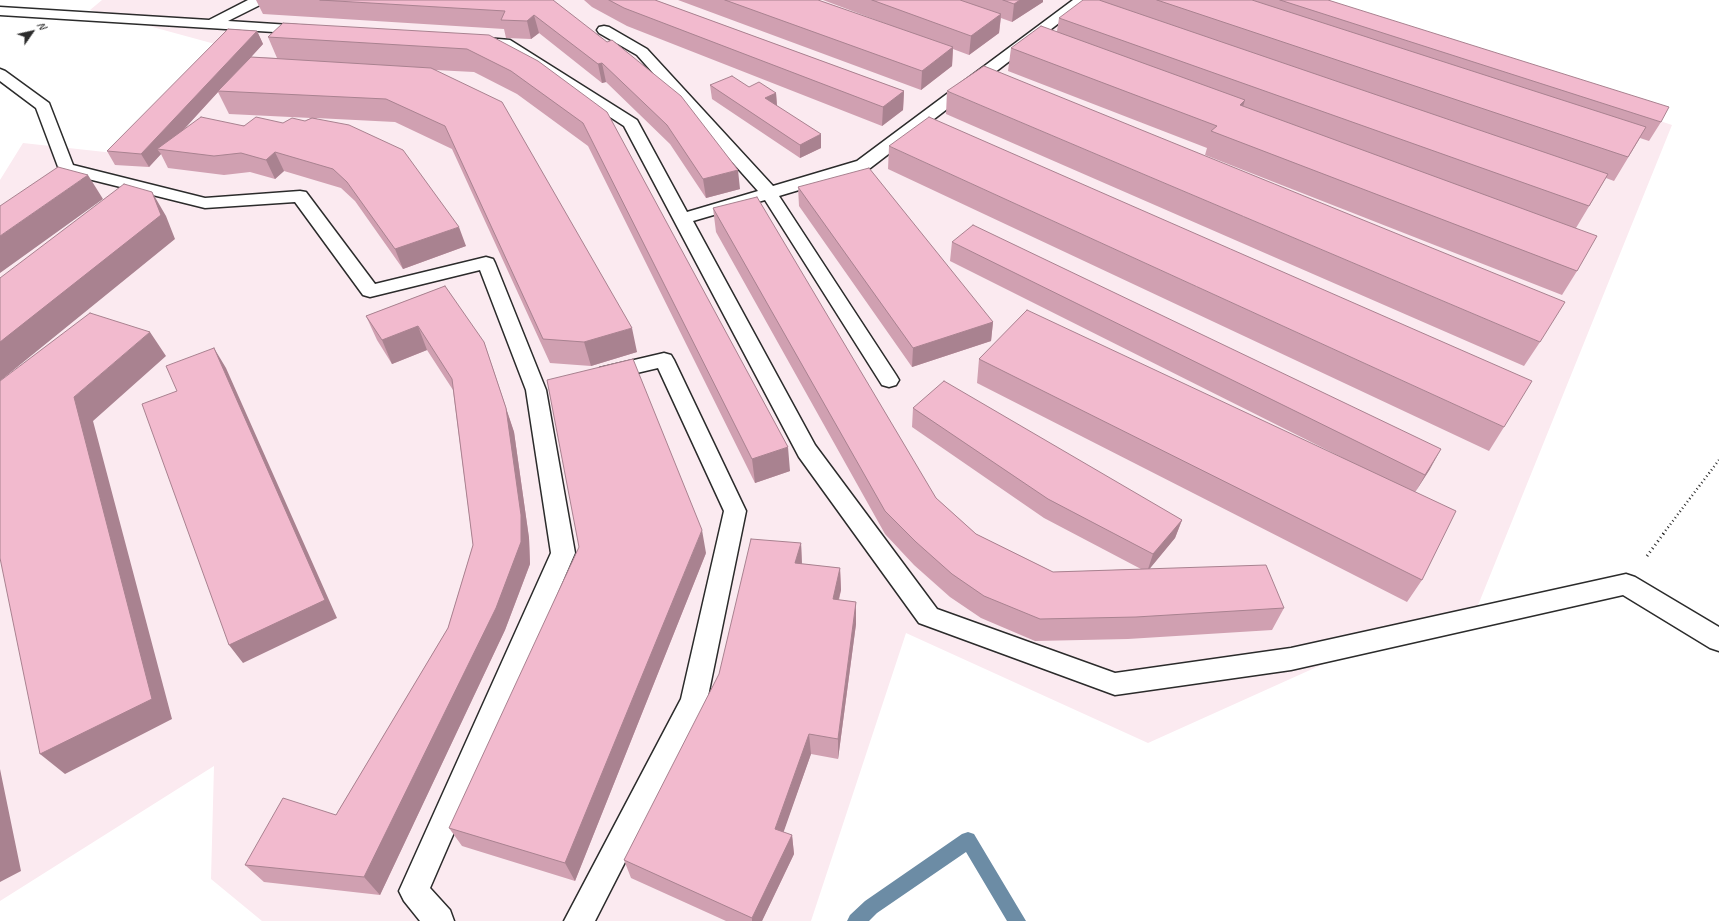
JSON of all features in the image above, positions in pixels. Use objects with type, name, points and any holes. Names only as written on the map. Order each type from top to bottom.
[{"type":"lane","points":[[210,24],[230,0]]},
{"type":"lane","points":[[210,24],[259,0]]},
{"type":"lane","points":[[682,219],[863,165],[1082,0]]},
{"type":"lane","points":[[0,11],[327,32]]},
{"type":"lane","points":[[604,30],[642,52],[769,193],[889,380]]},
{"type":"lane","points":[[459,40],[506,43],[631,123],[807,451],[928,616],[1115,684],[1291,659],[1626,584],[1719,640]]},
{"type":"lane","points":[[0,74],[43,106],[66,168],[205,203],[300,196],[370,292],[486,263],[547,388],[563,553],[414,891],[439,921]]},
{"type":"lane","points":[[579,921],[694,701],[735,511],[664,360],[589,378]]},
{"type":"path","points":[[1626,584],[1719,460]]},
{"type":"shaded area","points":[[102,0],[1299,0],[1672,125],[1468,630],[1339,657],[1148,743],[906,633],[811,921],[262,921],[211,879],[214,766],[0,901],[0,180],[23,143],[123,154],[226,47],[90,10]]},
{"type":"building","points":[[320,0],[553,0],[607,42],[612,40],[681,96],[738,170],[703,179],[667,125],[602,63],[598,64],[534,15],[527,21],[501,20],[505,11]]},
{"type":"building","points":[[609,0],[655,0],[904,91],[883,107],[624,8]]},
{"type":"building","points":[[725,0],[818,0],[953,47],[922,71]]},
{"type":"building","points":[[872,0],[960,0],[1001,14],[971,36]]},
{"type":"building","points":[[1003,0],[1020,0],[1014,4]]},
{"type":"building","points":[[1083,0],[1099,0],[1608,174],[1589,206],[1059,18]]},
{"type":"building","points":[[1157,0],[1252,0],[1646,127],[1628,157]]},
{"type":"building","points":[[1280,0],[1328,0],[1669,107],[1661,122]]},
{"type":"building","points":[[283,23],[489,35],[538,61],[607,112],[788,447],[752,459],[583,123],[511,71],[467,49],[268,37]]},
{"type":"building","points":[[1041,26],[1245,100],[1240,105],[1597,236],[1577,271],[1211,131],[1217,126],[1011,48]]},
{"type":"building","points":[[228,29],[257,31],[141,154],[107,151]]},
{"type":"building","points":[[251,57],[431,68],[502,102],[632,328],[584,342],[543,339],[445,126],[386,99],[218,91]]},
{"type":"building","points":[[984,66],[1565,302],[1540,342],[947,91]]},
{"type":"building","points":[[732,76],[749,87],[759,82],[776,93],[765,98],[821,134],[800,145],[710,85]]},
{"type":"building","points":[[201,117],[244,126],[256,117],[283,123],[292,118],[305,121],[312,118],[349,125],[403,150],[459,227],[395,249],[347,182],[333,169],[275,152],[266,160],[241,153],[214,156],[157,149]]},
{"type":"building","points":[[929,117],[1532,381],[1504,427],[889,146]]},
{"type":"building","points":[[58,167],[88,175],[0,236],[0,206]]},
{"type":"building","points":[[869,168],[993,322],[913,348],[798,187]]},
{"type":"building","points":[[124,184],[152,192],[161,215],[0,342],[0,278]]},
{"type":"building","points":[[757,197],[936,498],[976,534],[1053,572],[1266,565],[1284,608],[1136,617],[1040,619],[984,596],[952,574],[916,542],[885,511],[713,208]]},
{"type":"building","points":[[973,225],[1441,449],[1425,475],[952,242]]},
{"type":"building","points":[[445,286],[484,342],[506,408],[521,515],[521,542],[496,608],[364,877],[245,865],[283,798],[336,815],[448,628],[473,545],[452,379],[418,326],[382,340],[366,316]]},
{"type":"building","points":[[1027,310],[1456,511],[1422,580],[979,359]]},
{"type":"building","points":[[90,313],[150,332],[74,397],[152,699],[40,754],[0,558],[0,381]]},
{"type":"building","points":[[214,348],[325,600],[229,645],[142,404],[177,391],[166,366]]},
{"type":"building","points":[[633,359],[702,530],[565,863],[449,828],[579,547],[547,380]]},
{"type":"building","points":[[944,381],[1182,520],[1153,554],[1048,499],[913,408]]},
{"type":"building","points":[[751,539],[801,543],[795,563],[840,568],[833,599],[856,602],[838,739],[809,734],[775,829],[792,835],[752,918],[624,860],[719,674]]},
{"type":"waterway","points":[[856,921],[871,907],[968,840],[1017,921]]}]
